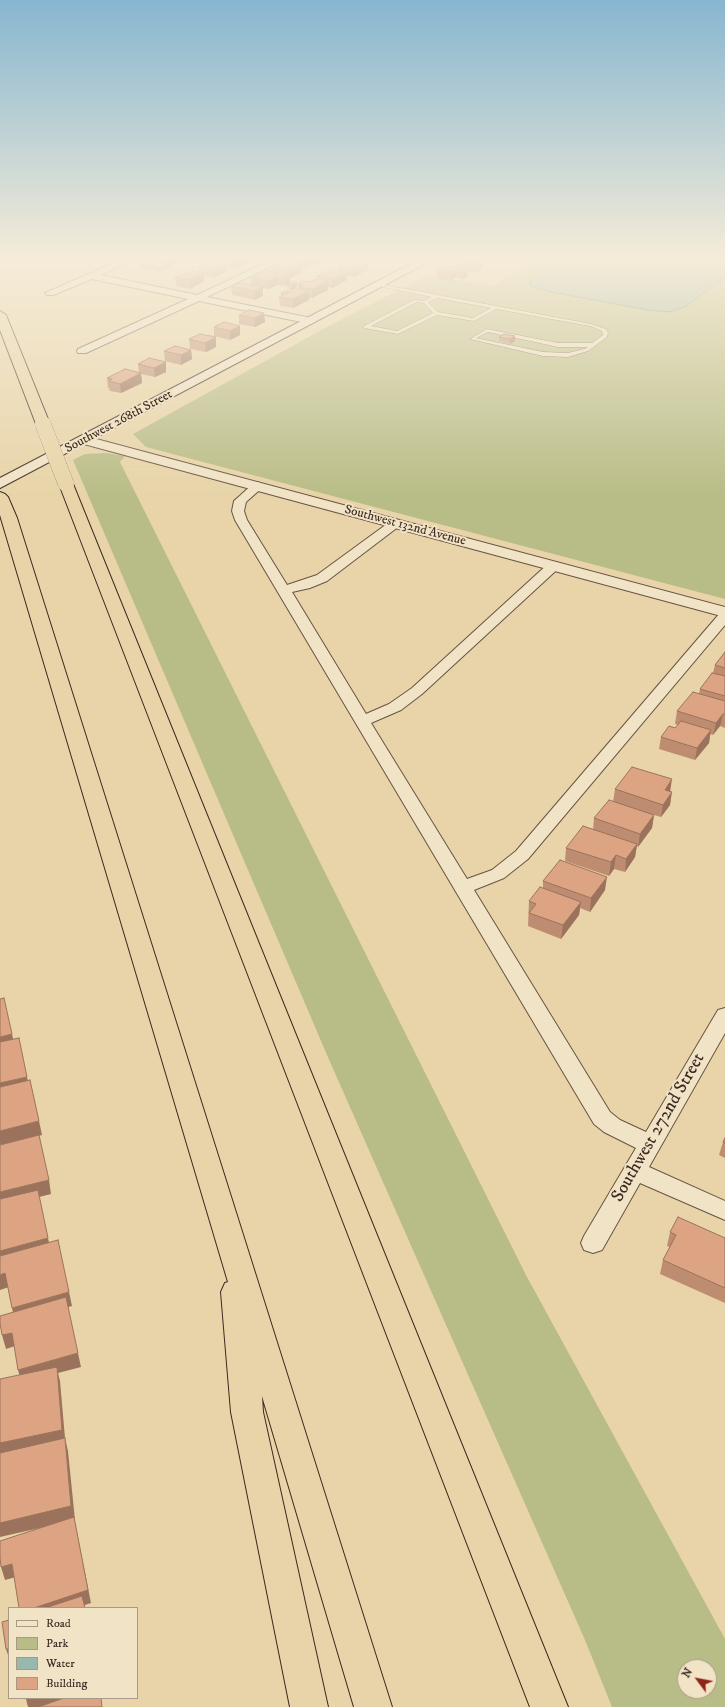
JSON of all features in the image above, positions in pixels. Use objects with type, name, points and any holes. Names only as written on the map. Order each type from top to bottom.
[{"type":"highway","points":[[9,339],[549,1707]]},
{"type":"highway","points":[[0,497],[9,518],[373,1707]]},
{"type":"highway","points":[[232,1247],[247,1412],[309,1707]]},
{"type":"main road","name":"Southwest 268th Street","points":[[0,484],[277,339]]},
{"type":"main road","name":"Southwest 132nd Avenue","points":[[85,440],[725,612]]},
{"type":"street","points":[[82,351],[109,339]]},
{"type":"street","points":[[258,486],[240,501],[238,514],[602,1118],[612,1126],[649,1144]]},
{"type":"street","points":[[284,590],[305,585],[322,578],[396,524]]},
{"type":"street","points":[[362,721],[395,707],[417,691],[554,566]]},
{"type":"street","points":[[464,888],[498,874],[522,855],[725,616]]},
{"type":"street","name":"Southwest 272nd Street","points":[[593,1243],[725,1015]]},
{"type":"street","points":[[634,1170],[725,1211]]},
{"type":"lane","points":[[473,339],[550,355],[578,352],[593,345],[601,339]]},
{"type":"lane","points":[[530,339],[567,346],[593,345]]},
{"type":"green space","points":[[306,339],[725,339],[725,599],[146,447],[133,434]]},
{"type":"green space","points":[[107,453],[125,456],[120,462],[527,1277],[725,1639],[725,1707],[612,1707],[585,1640],[327,1055],[73,460],[85,454]]},
{"type":"building","points":[[190,339],[213,339],[205,343]]},
{"type":"building","points":[[175,346],[191,350],[181,355],[164,351]]},
{"type":"building","points":[[149,358],[166,362],[154,368],[138,364]]},
{"type":"building","points":[[125,369],[141,373],[120,384],[109,381],[112,379],[107,378]]},
{"type":"building","points":[[725,652],[725,668],[715,665]]},
{"type":"building","points":[[712,673],[725,676],[725,696],[700,689]]},
{"type":"building","points":[[693,692],[725,701],[725,714],[723,714],[716,723],[677,711]]},
{"type":"building","points":[[681,721],[711,730],[697,748],[661,737],[669,726],[675,728]]},
{"type":"building","points":[[632,767],[672,779],[665,790],[672,792],[663,805],[615,789]]},
{"type":"building","points":[[609,800],[654,815],[640,834],[594,818]]},
{"type":"building","points":[[583,826],[637,844],[626,859],[616,855],[611,862],[566,848]]},
{"type":"building","points":[[560,860],[607,877],[591,898],[543,881]]},
{"type":"building","points":[[540,887],[581,902],[563,925],[529,913],[536,904],[529,901]]},
{"type":"building","points":[[4,998],[12,1034],[0,1037],[0,999]]},
{"type":"building","points":[[19,1038],[27,1077],[0,1083],[0,1042]]},
{"type":"building","points":[[30,1080],[39,1121],[0,1131],[0,1087]]},
{"type":"building","points":[[39,1135],[49,1180],[0,1192],[0,1145]]},
{"type":"building","points":[[38,1190],[48,1238],[0,1251],[0,1199]]},
{"type":"building","points":[[678,1217],[725,1238],[725,1288],[663,1260],[676,1235],[670,1232]]},
{"type":"building","points":[[58,1240],[69,1292],[12,1308],[5,1273],[0,1275],[0,1256]]},
{"type":"building","points":[[66,1297],[78,1353],[18,1370],[12,1333],[2,1335],[0,1316]]},
{"type":"building","points":[[57,1367],[62,1430],[0,1443],[0,1379]]},
{"type":"building","points":[[65,1438],[71,1506],[0,1523],[0,1453]]},
{"type":"building","points":[[74,1517],[88,1590],[37,1607],[19,1607],[12,1564],[1,1567],[0,1541]]},
{"type":"building","points":[[82,1596],[85,1607],[48,1607]]},
{"type":"building","points":[[8,1620],[8,1649],[6,1649],[2,1622]]},
{"type":"building","points":[[61,1699],[101,1699],[102,1707],[38,1707]]}]
